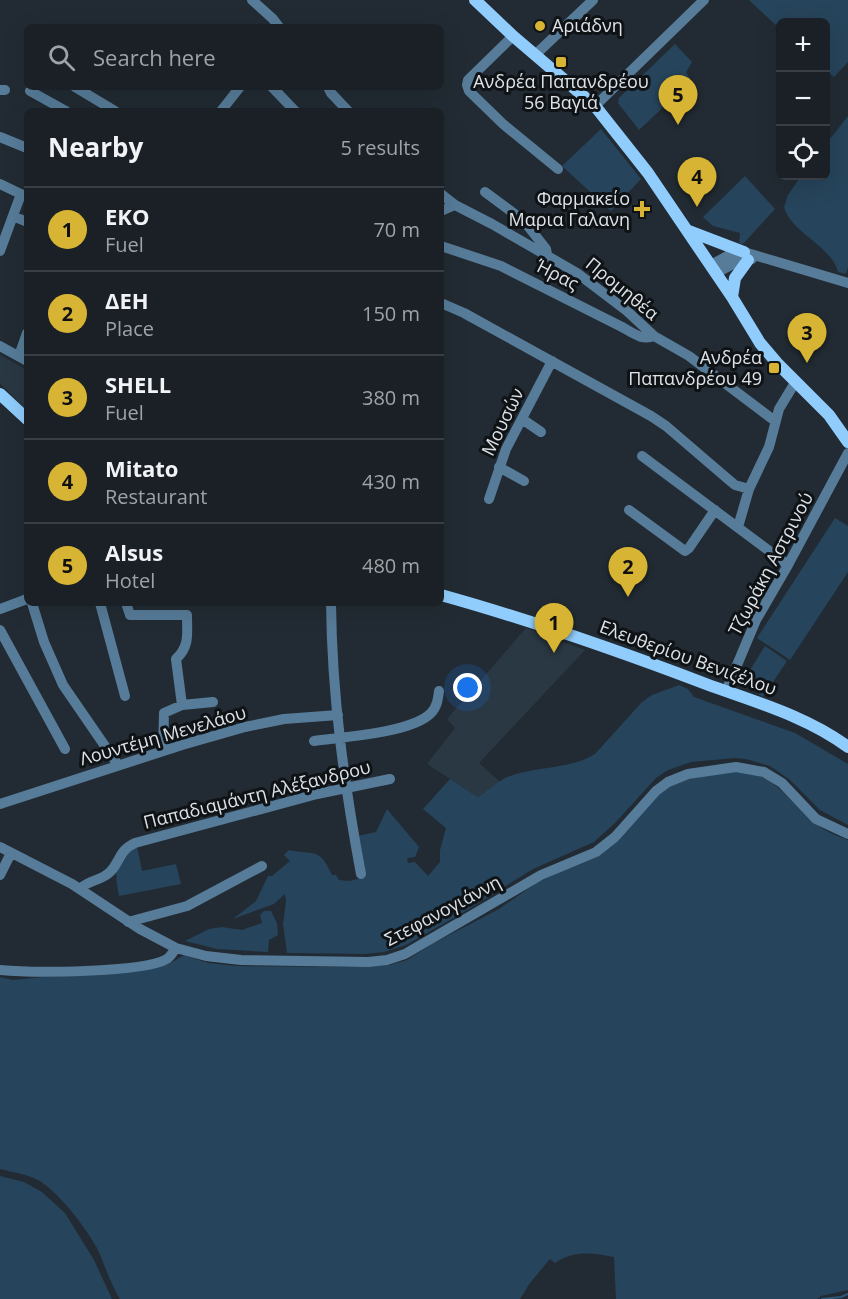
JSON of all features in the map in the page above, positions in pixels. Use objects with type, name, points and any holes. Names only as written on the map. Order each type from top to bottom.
[{"type":"main road","points":[[475,0],[513,36],[595,106],[648,173],[687,229],[760,343],[829,416],[848,442]]},
{"type":"main road","points":[[687,229],[746,256],[734,279],[732,297]]},
{"type":"main road","points":[[0,394],[24,416]]},
{"type":"main road","name":"Ελευθερίου Βενιζέλου","points":[[444,596],[618,651],[726,691],[802,720],[825,731],[848,747]]},
{"type":"street","points":[[252,0],[277,24]]},
{"type":"street","points":[[535,55],[593,0]]},
{"type":"street","points":[[595,106],[704,0]]},
{"type":"street","points":[[513,36],[468,80],[469,91],[503,124],[558,169]]},
{"type":"street","points":[[30,90],[61,108]]},
{"type":"street","points":[[80,90],[110,108]]},
{"type":"street","points":[[223,108],[238,90]]},
{"type":"street","points":[[275,90],[292,108]]},
{"type":"street","points":[[330,90],[345,108]]},
{"type":"street","points":[[0,137],[24,147]]},
{"type":"street","points":[[0,184],[24,196],[13,216],[0,251]]},
{"type":"street","points":[[485,192],[524,221],[546,249],[547,255]]},
{"type":"street","name":"Προμηθέα","points":[[444,196],[455,205],[547,255],[591,284],[654,336],[689,356],[775,421]]},
{"type":"street","points":[[444,210],[455,205]]},
{"type":"street","points":[[13,216],[24,221]]},
{"type":"street","name":"Ήρας","points":[[444,247],[510,270],[638,336],[647,339],[654,336]]},
{"type":"street","points":[[713,269],[730,254],[761,258],[848,283]]},
{"type":"street","points":[[444,305],[656,419],[724,477],[735,485],[749,489]]},
{"type":"street","points":[[0,346],[23,358]]},
{"type":"street","name":"Μουσών","points":[[489,499],[499,467],[552,362]]},
{"type":"street","points":[[738,527],[749,489],[769,447],[775,421],[784,398],[795,381]]},
{"type":"street","points":[[522,419],[541,432]]},
{"type":"street","name":"Τζωράκη Αστρινού","points":[[726,691],[756,620],[848,453]]},
{"type":"street","points":[[642,456],[788,565]]},
{"type":"street","points":[[499,467],[524,481]]},
{"type":"street","points":[[628,510],[685,551],[715,510]]},
{"type":"street","points":[[0,609],[24,600]]},
{"type":"street","points":[[33,606],[44,642],[63,685],[118,765]]},
{"type":"street","points":[[101,606],[125,696]]},
{"type":"street","points":[[127,606],[130,615],[187,615],[187,637],[184,651],[176,659],[182,705]]},
{"type":"street","points":[[331,606],[339,738],[345,788],[361,874]]},
{"type":"street","points":[[0,630],[65,748]]},
{"type":"street","points":[[314,741],[415,724],[434,710],[439,692]]},
{"type":"street","points":[[163,751],[164,713],[182,705],[213,702]]},
{"type":"street","name":"Λουντέμη Μενελάου","points":[[0,804],[118,765],[245,727],[284,719],[338,715]]},
{"type":"street","name":"Στεφανογιάννη","points":[[0,847],[80,890],[128,922],[176,948],[206,956],[241,960],[368,962],[396,958],[421,946],[538,877],[596,852],[611,841],[661,788],[684,775],[736,767],[764,772],[782,783],[816,819],[848,834]]},
{"type":"street","name":"Παπαδιαμάντη Αλέξανδρου","points":[[80,890],[86,884],[109,873],[122,851],[135,843],[303,797],[390,779]]},
{"type":"street","points":[[0,875],[11,853]]},
{"type":"street","points":[[128,922],[187,906],[262,866]]},
{"type":"street","points":[[0,970],[128,967],[166,959],[176,948]]},
{"type":"shaded area","points":[[749,0],[848,0],[848,62],[834,77],[830,74],[830,18],[776,18],[776,25]]},
{"type":"shaded area","points":[[675,44],[692,62],[686,72],[691,81],[639,130],[618,103],[619,98]]},
{"type":"shaded area","points":[[848,116],[848,267],[846,274],[838,272],[828,255],[795,224],[784,207],[788,195],[798,180],[830,180],[830,139]]},
{"type":"shaded area","points":[[601,129],[641,179],[611,211],[562,166]]},
{"type":"shaded area","points":[[745,176],[775,209],[743,244],[739,243],[740,233],[713,226],[703,217]]},
{"type":"shaded area","points":[[0,355],[24,368],[24,407],[0,383]]},
{"type":"shaded area","points":[[835,518],[848,526],[848,572],[790,660],[757,638]]},
{"type":"shaded area","points":[[526,628],[585,650],[479,763],[500,782],[478,797],[427,764],[455,728],[447,719]]},
{"type":"shaded area","points":[[765,646],[787,661],[763,697],[742,683]]},
{"type":"shaded area","points":[[679,685],[688,689],[694,697],[795,733],[848,764],[848,825],[820,810],[789,779],[770,766],[735,758],[691,762],[668,770],[656,778],[615,823],[594,842],[533,869],[406,945],[384,952],[365,954],[287,953],[283,924],[285,894],[274,904],[233,919],[256,901],[268,876],[272,876],[290,861],[284,855],[289,850],[320,856],[332,875],[336,875],[339,880],[350,881],[365,877],[358,836],[376,832],[387,809],[419,847],[415,857],[407,858],[408,863],[415,862],[428,876],[440,862],[440,850],[446,828],[423,809],[450,779],[478,797],[505,778],[516,774],[585,759],[595,754],[642,702],[652,695]]},
{"type":"shaded area","points":[[741,770],[764,778],[782,791],[819,826],[848,840],[848,1290],[817,1299],[616,1299],[614,1257],[599,1254],[576,1254],[555,1263],[550,1259],[520,1299],[120,1299],[97,1248],[62,1200],[36,1179],[0,1169],[0,977],[13,980],[169,964],[184,955],[208,963],[237,966],[390,965],[407,960],[499,909],[535,884],[575,864],[671,785],[683,780]]},
{"type":"shaded area","points":[[137,846],[142,871],[176,864],[181,884],[119,896],[116,872],[124,856]]},
{"type":"shaded area","points":[[264,911],[271,911],[277,923],[278,935],[269,940],[268,952],[217,949],[185,941],[209,929],[222,927],[242,930],[262,923],[260,915]]},
{"type":"shaded area","points":[[0,1176],[24,1182],[42,1192],[65,1213],[94,1260],[112,1299],[0,1299]]},
{"type":"waterway","points":[[822,1299],[848,1294]]},
{"type":"place","name":"Αριάδνη","points":[[540,26]]},
{"type":"place","name":"Ανδρέα Παπανδρέου 56 Βαγιά","points":[[561,62]]},
{"type":"place","name":"Alsus","points":[[678,125]]},
{"type":"place","name":"Mitato","points":[[697,207]]},
{"type":"place","name":"Φαρμακείο Μαρια Γαλανη","points":[[642,209]]},
{"type":"place","name":"SHELL","points":[[807,363]]},
{"type":"place","name":"Ανδρέα Παπανδρέου 49","points":[[774,368]]},
{"type":"place","name":"ΔΕΗ","points":[[628,597]]},
{"type":"place","name":"EKO","points":[[554,653]]}]
